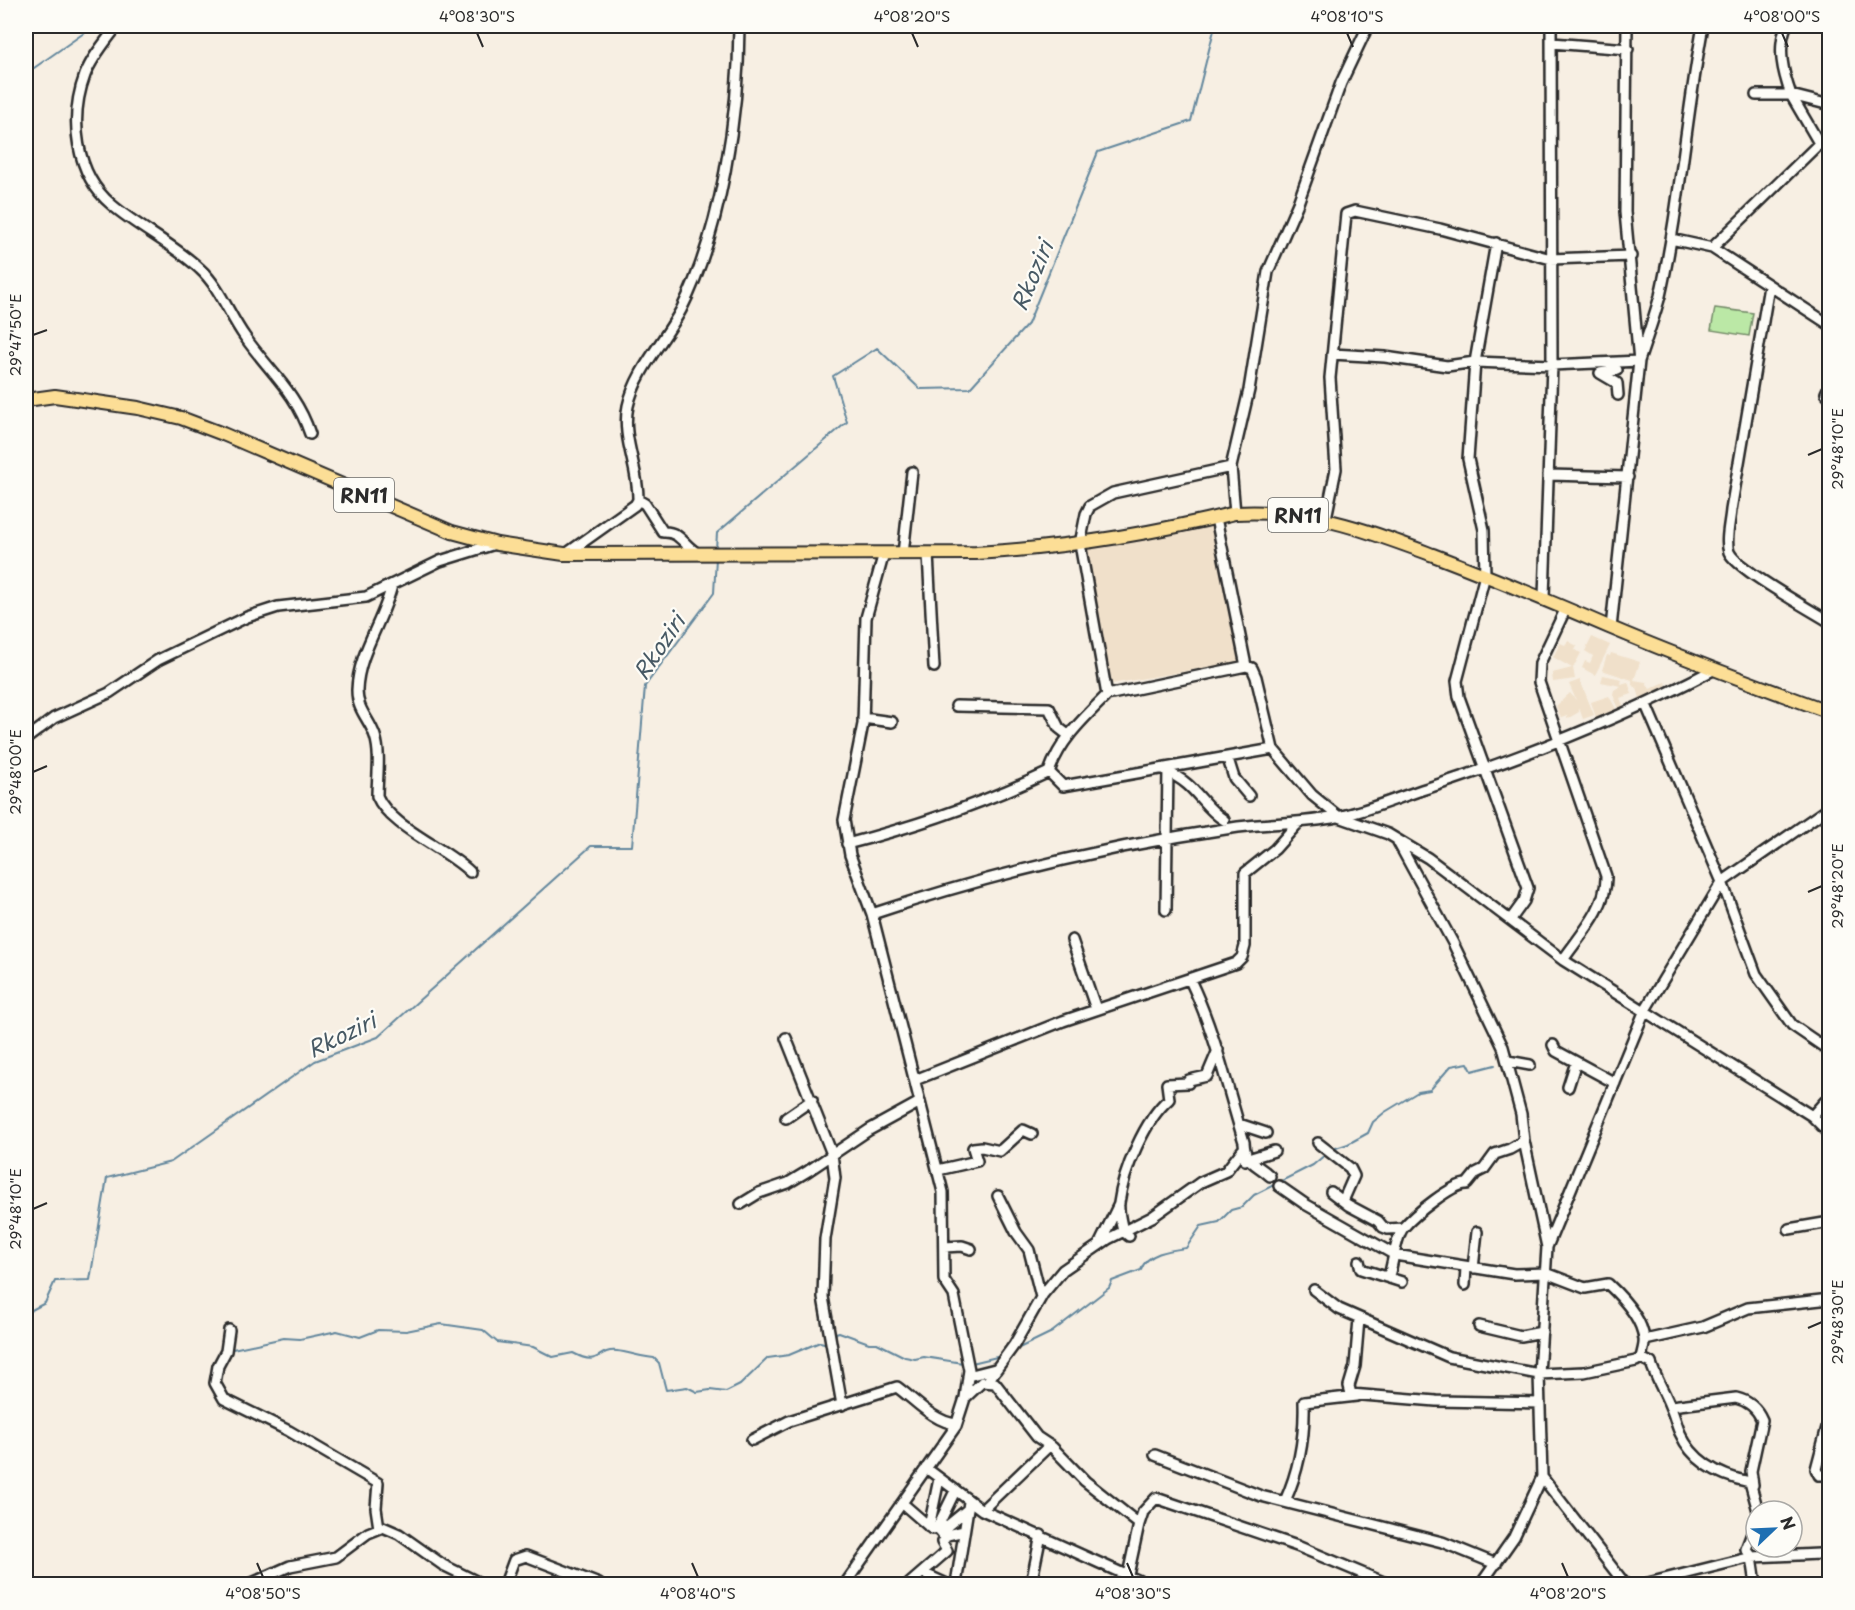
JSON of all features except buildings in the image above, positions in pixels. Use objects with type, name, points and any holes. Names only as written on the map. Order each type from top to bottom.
[{"type":"main road","name":"RN11","points":[[26,400],[55,396],[138,408],[181,418],[452,532],[497,544],[564,554],[706,556],[928,554],[1043,549],[1080,544],[1235,513],[1256,512],[1326,518],[1358,527],[1544,597],[1611,628],[1713,670],[1830,712]]},
{"type":"street","points":[[117,26],[90,65],[81,93],[77,142],[87,172],[110,204],[206,275],[244,336],[282,382],[302,413],[310,434]]},
{"type":"street","points":[[564,554],[635,505],[638,500],[626,429],[628,407],[633,390],[648,362],[681,310],[708,240],[723,174],[731,124],[739,26]]},
{"type":"street","points":[[1235,513],[1231,468],[1250,390],[1253,352],[1268,272],[1298,203],[1341,83],[1368,26]]},
{"type":"street","points":[[1544,597],[1552,364],[1551,26]]},
{"type":"street","points":[[1611,628],[1639,361],[1626,212],[1627,26]]},
{"type":"street","points":[[1639,361],[1659,298],[1671,239],[1684,136],[1702,26]]},
{"type":"street","points":[[1786,26],[1781,60],[1791,95],[1819,143]]},
{"type":"street","points":[[1552,43],[1628,49]]},
{"type":"street","points":[[1756,95],[1791,95],[1830,105]]},
{"type":"street","points":[[1712,248],[1830,133]]},
{"type":"street","points":[[1326,518],[1336,470],[1330,404],[1332,354],[1344,220],[1348,213],[1354,211],[1496,243],[1551,259],[1631,256]]},
{"type":"street","points":[[1671,239],[1712,248],[1830,325]]},
{"type":"street","points":[[1496,243],[1474,362],[1468,465],[1484,530],[1485,575],[1457,681],[1459,698],[1528,888],[1524,901],[1511,919]]},
{"type":"street","points":[[1769,286],[1731,510],[1728,547],[1730,555],[1755,576],[1830,622]]},
{"type":"street","points":[[1332,354],[1385,357],[1447,366],[1474,362],[1618,366]]},
{"type":"street","points":[[1620,383],[1600,373],[1639,361]]},
{"type":"street","points":[[1618,366],[1620,383],[1618,395]]},
{"type":"street","points":[[1830,384],[1826,393],[1830,397]]},
{"type":"street","points":[[1107,695],[1080,544],[1086,514],[1097,501],[1113,493],[1231,468]]},
{"type":"street","points":[[903,554],[912,472]]},
{"type":"street","points":[[1548,475],[1628,477]]},
{"type":"street","points":[[638,500],[645,504],[663,532],[672,531],[691,550],[706,556]]},
{"type":"street","points":[[1216,518],[1246,666]]},
{"type":"street","points":[[26,739],[54,717],[109,693],[158,660],[247,617],[278,607],[358,599],[440,561],[497,544]]},
{"type":"street","points":[[845,1584],[956,1424],[965,1398],[969,1376],[968,1358],[954,1295],[944,1280],[943,1192],[872,914],[848,844],[844,820],[863,718],[866,618],[884,553]]},
{"type":"street","points":[[928,554],[934,666]]},
{"type":"street","points":[[392,585],[387,606],[370,642],[357,690],[358,707],[367,719],[377,744],[377,796],[380,804],[411,831],[470,872]]},
{"type":"street","points":[[1563,960],[1601,904],[1606,889],[1606,876],[1559,742],[1539,673],[1540,663],[1566,608]]},
{"type":"street","points":[[848,844],[921,824],[997,797],[1049,772],[1055,754],[1068,735],[1107,695],[1246,666],[1252,668],[1256,677],[1273,749],[1312,795],[1339,817],[1388,834],[1428,858],[1563,960],[1812,1116],[1830,1134]]},
{"type":"street","points":[[872,914],[925,896],[1082,854],[1238,827],[1339,817],[1559,742],[1646,705],[1713,670]]},
{"type":"street","points":[[1646,705],[1722,882],[1747,956],[1768,994],[1792,1025],[1830,1051]]},
{"type":"street","points":[[956,706],[1049,708],[1059,728],[1068,735]]},
{"type":"street","points":[[863,718],[892,722]]},
{"type":"street","points":[[1049,772],[1063,786],[1168,770],[1273,749]]},
{"type":"street","points":[[1228,759],[1234,778],[1249,796]]},
{"type":"street","points":[[1168,770],[1194,789],[1214,814],[1224,820]]},
{"type":"street","points":[[1166,910],[1168,770]]},
{"type":"street","points":[[1547,1246],[1646,1010],[1722,882],[1830,807]]},
{"type":"street","points":[[915,1080],[1096,1009],[1236,963],[1242,957],[1245,946],[1245,873],[1275,849],[1299,822]]},
{"type":"street","points":[[1397,840],[1453,943],[1508,1061],[1547,1246],[1539,1374],[1542,1478],[1514,1537],[1481,1584]]},
{"type":"street","points":[[1072,940],[1096,1009]]},
{"type":"street","points":[[1190,980],[1206,1013],[1218,1050],[1248,1160],[1270,1176]]},
{"type":"street","points":[[786,1038],[832,1154],[835,1178],[825,1239],[823,1297],[842,1405]]},
{"type":"street","points":[[1553,1045],[1556,1051],[1615,1083]]},
{"type":"street","points":[[1207,1076],[1218,1050]]},
{"type":"street","points":[[1508,1061],[1530,1065]]},
{"type":"street","points":[[1568,1087],[1576,1062]]},
{"type":"street","points":[[1103,1244],[1119,1203],[1133,1155],[1157,1111],[1169,1099],[1167,1084],[1188,1083],[1189,1080],[1207,1076],[1225,1076]]},
{"type":"street","points":[[1812,1116],[1830,1096]]},
{"type":"street","points":[[786,1118],[812,1100]]},
{"type":"street","points":[[741,1204],[759,1193],[788,1183],[869,1130],[920,1102]]},
{"type":"street","points":[[1239,1124],[1266,1133]]},
{"type":"street","points":[[938,1170],[977,1161],[973,1148],[982,1147],[1000,1151],[1023,1130],[1032,1134]]},
{"type":"street","points":[[1386,1277],[1403,1228],[1445,1192],[1467,1184],[1476,1173],[1484,1169],[1494,1154],[1524,1141]]},
{"type":"street","points":[[1318,1143],[1350,1168],[1354,1176],[1343,1201]]},
{"type":"street","points":[[965,1398],[987,1382],[1014,1345],[1041,1297],[1063,1270],[1103,1244],[1152,1217],[1201,1182],[1226,1171],[1244,1148]]},
{"type":"street","points":[[1235,1161],[1248,1160],[1274,1151]]},
{"type":"street","points":[[1279,1186],[1305,1204],[1395,1255],[1514,1274],[1546,1273],[1586,1288],[1608,1284],[1621,1296],[1639,1323],[1645,1340],[1641,1358]]},
{"type":"street","points":[[1330,1192],[1388,1229],[1403,1228]]},
{"type":"street","points":[[998,1196],[1016,1232],[1029,1250],[1041,1297]]},
{"type":"street","points":[[1119,1203],[1126,1233]]},
{"type":"street","points":[[1789,1229],[1830,1222]]},
{"type":"street","points":[[1465,1285],[1477,1233]]},
{"type":"street","points":[[944,1247],[963,1246],[971,1249]]},
{"type":"street","points":[[1359,1261],[1361,1269],[1402,1282]]},
{"type":"street","points":[[1314,1290],[1327,1302],[1359,1319],[1449,1357],[1539,1374],[1584,1372],[1641,1358],[1652,1363],[1658,1384],[1671,1406],[1680,1434],[1695,1459],[1753,1485]]},
{"type":"street","points":[[1645,1340],[1703,1327],[1748,1308],[1830,1299]]},
{"type":"street","points":[[1359,1319],[1355,1366],[1349,1386],[1351,1394],[1359,1396]]},
{"type":"street","points":[[1479,1326],[1521,1336],[1542,1332]]},
{"type":"street","points":[[229,1330],[226,1351],[218,1366],[215,1383],[224,1399],[289,1431],[378,1483],[376,1508],[379,1528]]},
{"type":"street","points":[[969,1376],[979,1376],[996,1369]]},
{"type":"street","points":[[987,1382],[995,1383],[1037,1437],[1050,1445],[1085,1481],[1139,1524]]},
{"type":"street","points":[[752,1440],[777,1426],[897,1387],[926,1411],[956,1424]]},
{"type":"street","points":[[1285,1501],[1298,1465],[1304,1402],[1359,1396],[1436,1401],[1540,1403]]},
{"type":"street","points":[[1671,1406],[1736,1398],[1746,1400],[1757,1409],[1762,1420],[1751,1471],[1756,1499]]},
{"type":"street","points":[[1830,1416],[1816,1469],[1819,1475],[1830,1475]]},
{"type":"street","points":[[982,1510],[1050,1445]]},
{"type":"street","points":[[1155,1455],[1261,1496],[1442,1542],[1496,1564]]},
{"type":"street","points":[[926,1468],[969,1505],[1041,1535],[1126,1581],[1146,1584]]},
{"type":"street","points":[[1542,1478],[1625,1584]]},
{"type":"street","points":[[937,1531],[939,1479]]},
{"type":"street","points":[[937,1531],[955,1491]]},
{"type":"street","points":[[1126,1581],[1139,1524],[1150,1503],[1156,1498],[1297,1546],[1388,1584]]},
{"type":"street","points":[[902,1503],[945,1538],[942,1542],[947,1551],[922,1578],[909,1584]]},
{"type":"street","points":[[937,1531],[969,1505]]},
{"type":"street","points":[[956,1584],[969,1505]]},
{"type":"street","points":[[250,1584],[290,1566],[336,1557],[368,1533],[379,1528],[394,1531],[443,1565],[482,1584]]},
{"type":"street","points":[[937,1531],[964,1531]]},
{"type":"street","points":[[1031,1584],[1041,1535]]},
{"type":"street","points":[[945,1546],[963,1543]]},
{"type":"street","points":[[1804,1555],[1820,1554],[1830,1557]]},
{"type":"street","points":[[506,1584],[514,1560],[526,1556],[598,1584]]},
{"type":"street","points":[[1644,1584],[1744,1559]]},
{"type":"street","points":[[1752,1559],[1756,1584]]},
{"type":"street","points":[[922,1578],[947,1584]]},
{"type":"shaded area","points":[[1213,520],[1239,662],[1111,684],[1084,545]]},
{"type":"shaded area","points":[[1592,637],[1610,645],[1595,675],[1582,668],[1585,661],[1590,663],[1593,656],[1585,651]]},
{"type":"shaded area","points":[[1568,641],[1577,646],[1575,650],[1581,653],[1573,668],[1575,679],[1553,682],[1552,673],[1572,668],[1553,657],[1560,643],[1565,645]]},
{"type":"shaded area","points":[[1611,653],[1640,662],[1634,680],[1646,682],[1650,689],[1665,682],[1669,691],[1641,702],[1637,688],[1632,685],[1632,680],[1602,670],[1607,655],[1610,656]]},
{"type":"shaded area","points":[[1603,675],[1622,679],[1621,684],[1628,682],[1632,694],[1620,698],[1625,711],[1619,713],[1613,694],[1614,690],[1621,686],[1601,682]]},
{"type":"shaded area","points":[[1580,680],[1594,715],[1583,719],[1579,708],[1579,712],[1567,719],[1567,716],[1561,718],[1556,706],[1570,693],[1576,700],[1569,684]]},
{"type":"shaded area","points":[[1609,696],[1617,711],[1596,718],[1591,702]]},
{"type":"green space","points":[[1715,308],[1753,313],[1749,336],[1711,330]]},
{"type":"waterway","points":[[26,70],[34,68],[94,26]]},
{"type":"waterway","name":"Rkoziri","points":[[716,549],[717,533],[847,422],[833,376],[877,348],[920,389],[970,388],[1028,324],[1098,152],[1191,121],[1215,26]]},
{"type":"waterway","name":"Rkoziri","points":[[26,1313],[45,1303],[55,1281],[90,1280],[107,1178],[171,1162],[315,1061],[378,1037],[591,846],[632,846],[645,686],[714,593],[716,558]]},
{"type":"waterway","points":[[1330,1150],[1348,1144],[1368,1133],[1373,1122],[1385,1112],[1418,1092],[1430,1090],[1451,1066],[1468,1063],[1472,1071],[1495,1065]]},
{"type":"waterway","points":[[1015,1350],[1052,1332],[1109,1288],[1112,1281],[1141,1270],[1153,1256],[1186,1248],[1201,1226],[1219,1222],[1231,1210],[1242,1207],[1254,1195],[1313,1165],[1326,1154]]},
{"type":"waterway","points":[[228,1350],[284,1338],[300,1339],[337,1331],[360,1337],[378,1330],[406,1331],[441,1324],[483,1330],[497,1342],[533,1347],[553,1357],[573,1353],[589,1359],[610,1351],[617,1351],[654,1358],[659,1363],[666,1390],[687,1387],[697,1392],[710,1390],[726,1392],[740,1385],[768,1358],[789,1355],[820,1342],[828,1344]]},
{"type":"waterway","points":[[835,1339],[836,1333],[839,1332],[869,1343],[877,1343],[905,1357],[915,1359],[924,1357],[963,1363]]},
{"type":"waterway","points":[[972,1363],[1001,1356]]}]
